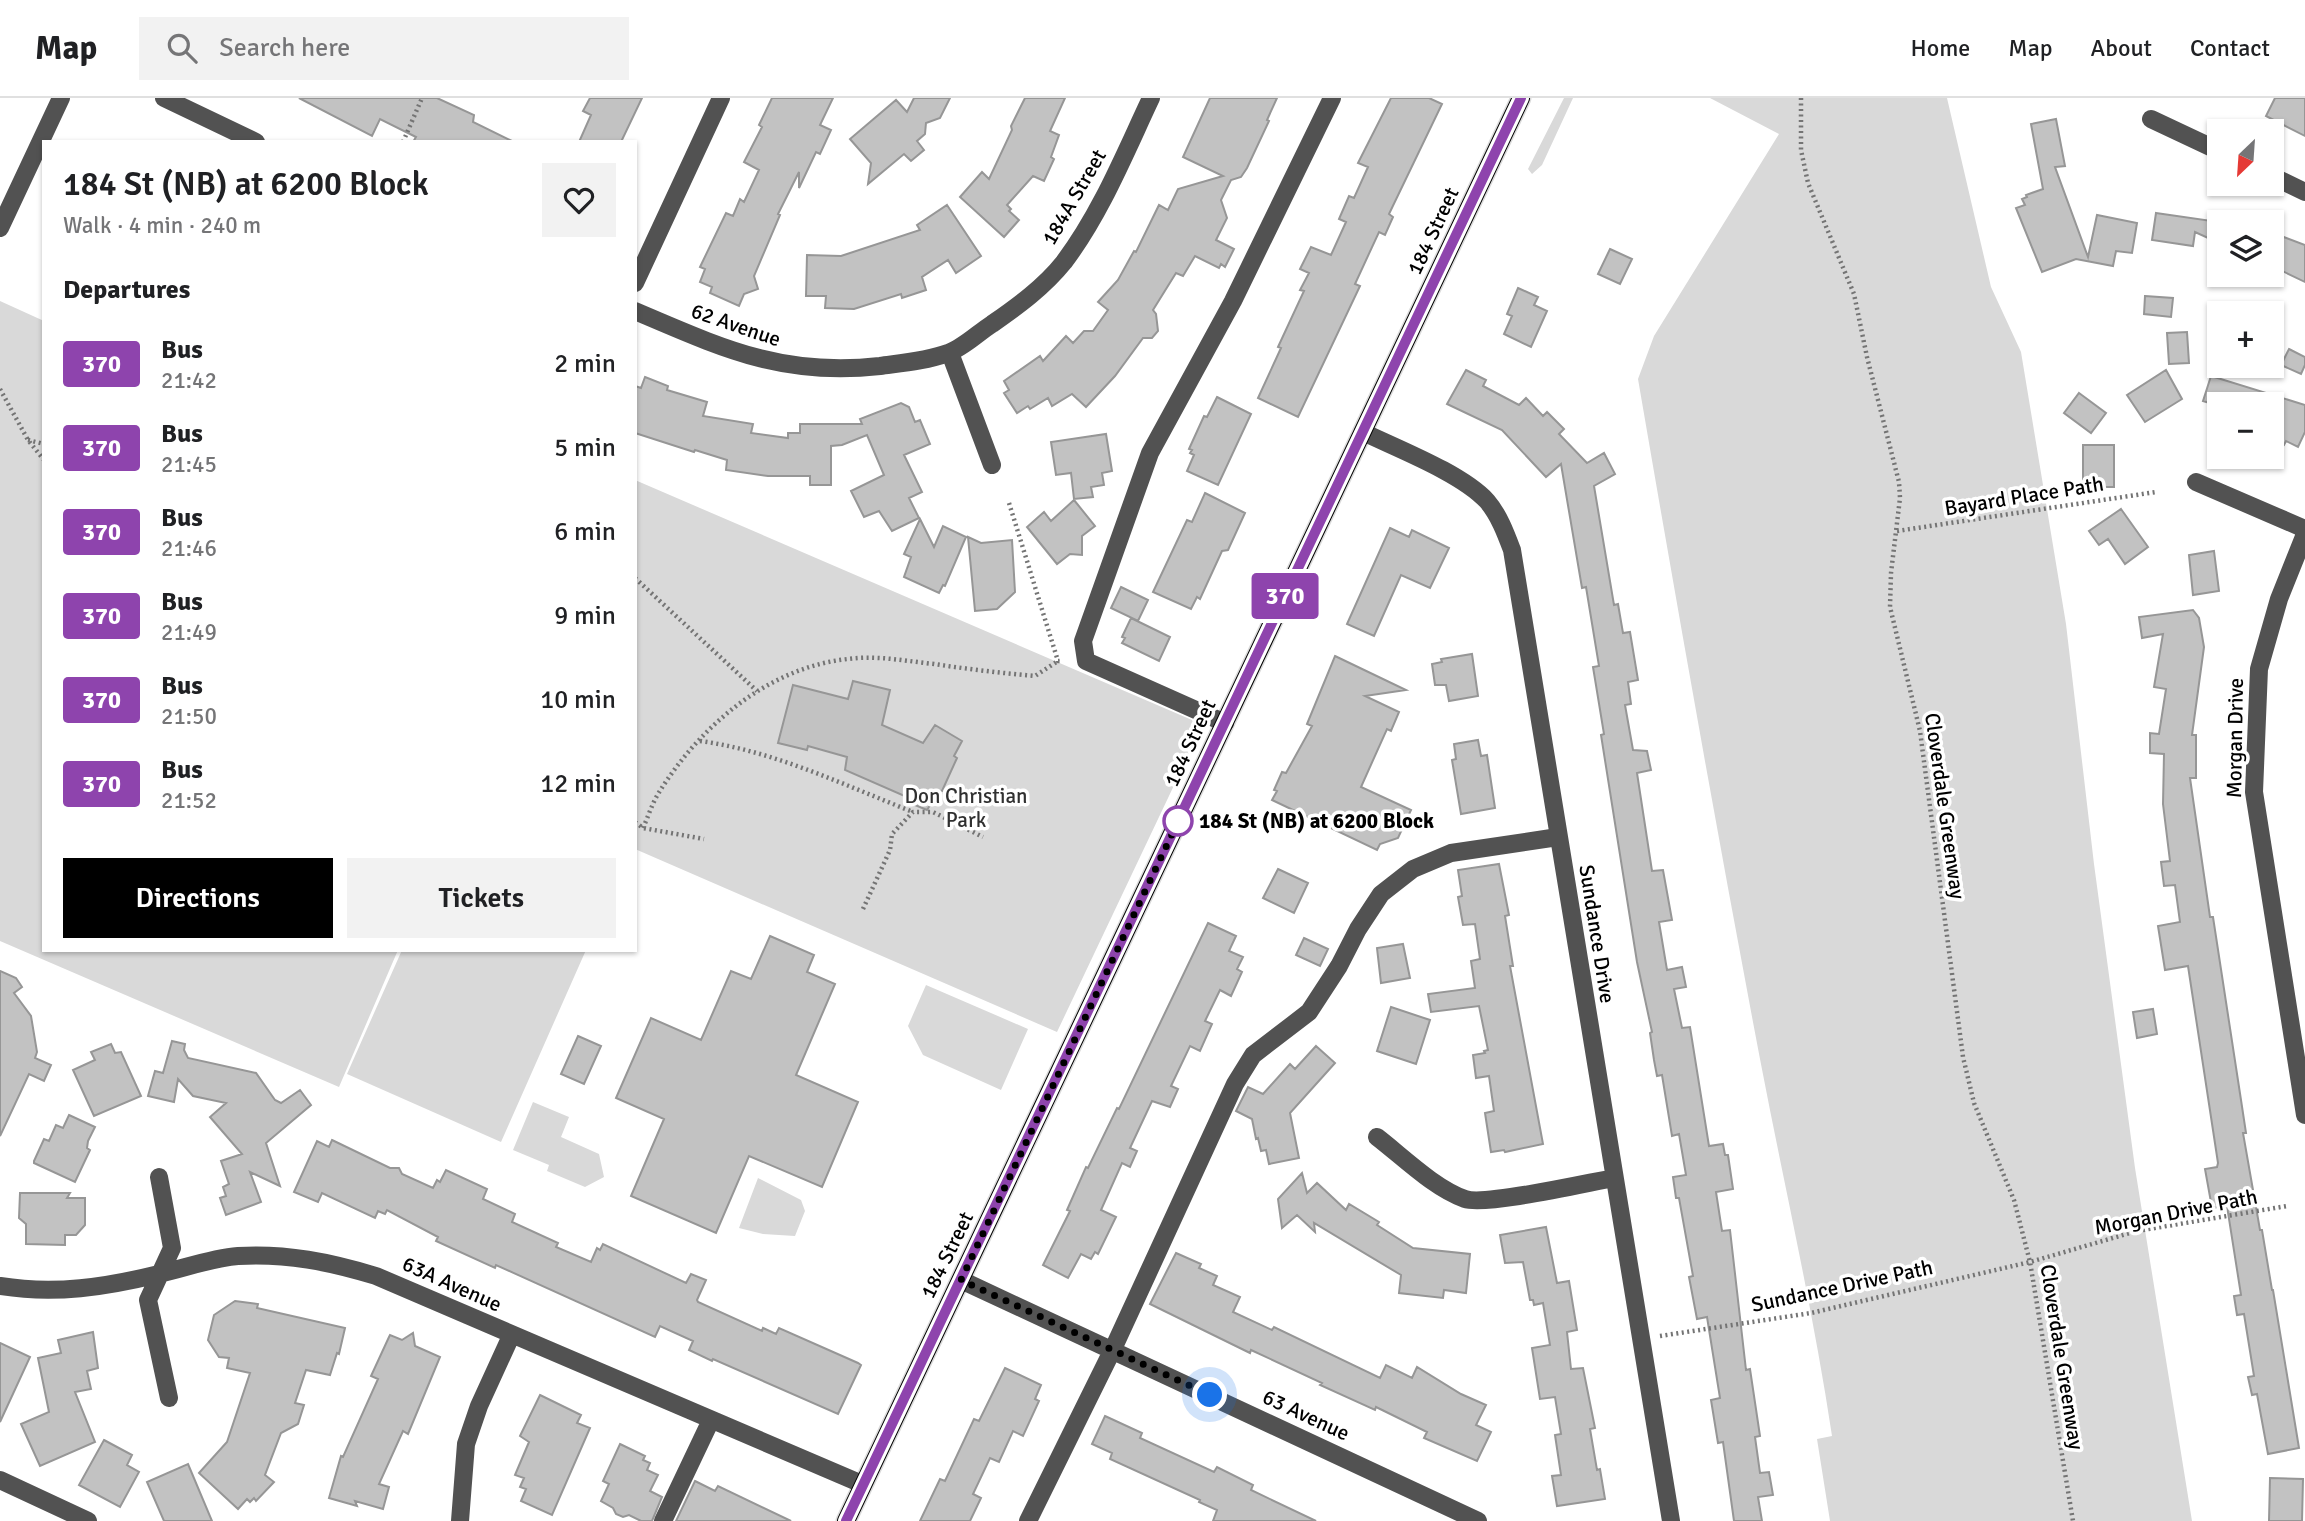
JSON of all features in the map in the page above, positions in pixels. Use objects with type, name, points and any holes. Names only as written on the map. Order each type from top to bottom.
[{"type":"main road","name":"184 Street","points":[[846,1521],[1521,98]]},
{"type":"street","points":[[0,228],[61,98]]},
{"type":"street","points":[[164,98],[252,140]]},
{"type":"street","points":[[637,280],[721,98]]},
{"type":"street","name":"184A Street","points":[[950,353],[1031,296],[1063,263],[1088,226],[1151,98]]},
{"type":"street","points":[[1224,723],[1086,660],[1083,641],[1150,453],[1233,301],[1332,98]]},
{"type":"street","points":[[2151,119],[2207,145]]},
{"type":"street","points":[[2284,182],[2305,192]]},
{"type":"street","name":"62 Avenue","points":[[637,312],[711,344],[779,364],[857,369],[950,353]]},
{"type":"street","points":[[950,353],[992,465]]},
{"type":"street","name":"Sundance Drive","points":[[1363,432],[1468,484],[1489,503],[1506,534],[1511,550],[1671,1521]]},
{"type":"street","points":[[2196,482],[2305,531]]},
{"type":"street","name":"Morgan Drive","points":[[2305,531],[2278,599],[2259,669],[2254,792],[2305,1115]]},
{"type":"street","points":[[1028,1521],[1113,1349],[1236,1084],[1253,1055],[1309,1012],[1381,894],[1413,869],[1451,853],[1558,838]]},
{"type":"street","points":[[1377,1137],[1443,1188],[1467,1200],[1492,1199],[1614,1178]]},
{"type":"street","points":[[159,1177],[172,1248],[148,1300],[169,1398]]},
{"type":"street","name":"63A Avenue","points":[[0,1286],[27,1291],[63,1291],[96,1288],[236,1256],[315,1259],[376,1276],[862,1485]]},
{"type":"street","name":"63 Avenue","points":[[961,1280],[1478,1521]]},
{"type":"street","points":[[460,1521],[466,1444],[479,1406],[511,1336]]},
{"type":"street","points":[[663,1521],[711,1420]]},
{"type":"street","points":[[0,1480],[88,1521]]},
{"type":"path","points":[[404,140],[422,98]]},
{"type":"path","name":"Cloverdale Greenway","points":[[1801,98],[1801,150],[1808,183],[1854,294],[1867,357],[1896,463],[1900,498],[1891,573],[1890,607],[1925,759],[1964,1058],[1974,1103],[2014,1200],[2030,1262],[2073,1521]]},
{"type":"path","points":[[0,389],[28,440],[42,458]]},
{"type":"path","points":[[28,440],[42,444]]},
{"type":"path","name":"Bayard Place Path","points":[[1897,531],[2156,492]]},
{"type":"path","points":[[1009,503],[1058,661]]},
{"type":"path","points":[[637,580],[757,691]]},
{"type":"path","points":[[643,828],[657,795],[700,741],[732,710],[757,691],[784,676],[818,663],[850,658],[884,658],[1035,676],[1058,661],[1086,660]]},
{"type":"path","points":[[700,741],[745,749],[913,812],[933,812],[983,837]]},
{"type":"path","points":[[863,909],[890,850],[892,834],[913,812]]},
{"type":"path","points":[[637,824],[643,828],[704,839]]},
{"type":"path","name":"Morgan Drive Path","points":[[2030,1262],[2137,1231],[2287,1206]]},
{"type":"path","name":"Sundance Drive Path","points":[[1659,1336],[1811,1312],[2030,1262]]},
{"type":"green space","points":[[1564,98],[1573,98],[1542,165],[1532,174],[1528,169]]},
{"type":"green space","points":[[1710,98],[1947,98],[1991,287],[2021,352],[2066,624],[2094,864],[2135,1168],[2192,1521],[1830,1521],[1817,1439],[1832,1436],[1728,889],[1638,379],[1654,336],[1779,134]]},
{"type":"green space","points":[[0,301],[42,320],[42,952],[397,952],[339,1087],[0,941]]},
{"type":"green space","name":"Don Christian Park","points":[[637,481],[1192,720],[1198,731],[1196,739],[1057,1032],[637,850]]},
{"type":"green space","points":[[401,952],[585,952],[501,1142],[347,1074]]},
{"type":"green space","points":[[926,985],[1028,1029],[1001,1090],[923,1055],[908,1026]]},
{"type":"green space","points":[[533,1102],[569,1117],[561,1137],[599,1154],[604,1177],[585,1187],[547,1171],[549,1165],[513,1150]]},
{"type":"green space","points":[[758,1178],[801,1200],[805,1211],[795,1236],[763,1234],[739,1228]]},
{"type":"building","points":[[299,98],[437,98],[474,115],[473,122],[510,140],[414,140],[416,137],[380,119],[372,136]]},
{"type":"building","points":[[590,98],[642,98],[622,140],[580,140],[591,115],[583,111]]},
{"type":"building","points":[[772,98],[833,98],[820,125],[831,130],[820,154],[816,152],[799,188],[799,172],[778,214],[780,215],[754,276],[758,289],[744,294],[739,306],[710,293],[712,287],[700,282],[705,269],[700,267],[726,213],[733,216],[740,199],[744,202],[759,170],[744,162],[762,127],[759,125]]},
{"type":"building","points":[[914,98],[950,98],[940,118],[926,123],[925,134],[917,141],[924,150],[911,161],[904,154],[868,184],[871,163],[850,139],[896,100],[907,112]]},
{"type":"building","points":[[1025,98],[1065,98],[1050,131],[1059,135],[1051,157],[1054,159],[1044,181],[1033,176],[1007,205],[1011,209],[1009,211],[1019,220],[1004,237],[960,197],[982,172],[989,179]]},
{"type":"building","points":[[1210,98],[1277,98],[1247,168],[1241,177],[1231,180],[1221,200],[1227,218],[1216,240],[1234,249],[1225,267],[1221,264],[1219,268],[1195,256],[1183,276],[1176,273],[1153,310],[1158,331],[1152,338],[1143,338],[1115,376],[1086,407],[1072,394],[1052,406],[1048,398],[1017,413],[1004,393],[1009,390],[1004,381],[1040,356],[1043,361],[1066,336],[1073,343],[1084,331],[1093,331],[1108,310],[1098,302],[1118,280],[1134,251],[1136,252],[1159,205],[1168,210],[1178,189],[1223,176],[1183,157]]},
{"type":"building","points":[[1391,98],[1429,98],[1442,104],[1389,214],[1393,217],[1385,235],[1379,232],[1355,284],[1360,286],[1298,417],[1258,398],[1304,291],[1300,290],[1309,273],[1300,269],[1311,247],[1331,255],[1346,222],[1339,219],[1349,196],[1354,198],[1368,167],[1358,163]]},
{"type":"building","points":[[2275,98],[2305,98],[2305,136],[2284,125],[2284,119],[2266,116]]},
{"type":"building","points":[[2056,119],[2065,166],[2055,167],[2088,257],[2097,215],[2137,223],[2132,253],[2116,251],[2113,266],[2076,259],[2042,272],[2016,208],[2025,205],[2022,199],[2027,197],[2026,195],[2043,189],[2031,124]]},
{"type":"building","points":[[947,205],[981,256],[956,273],[948,260],[922,277],[926,290],[902,298],[901,294],[854,309],[825,308],[826,296],[806,296],[807,255],[841,256],[920,230],[917,225]]},
{"type":"building","points":[[2156,213],[2207,220],[2207,238],[2195,232],[2193,246],[2152,240]]},
{"type":"building","points":[[2284,237],[2305,245],[2305,282],[2284,272]]},
{"type":"building","points":[[1610,249],[1632,259],[1620,284],[1598,274]]},
{"type":"building","points":[[1518,288],[1538,297],[1534,305],[1547,311],[1531,347],[1504,334],[1512,316],[1507,314]]},
{"type":"building","points":[[2145,296],[2173,298],[2171,317],[2144,314]]},
{"type":"building","points":[[2187,332],[2189,363],[2169,364],[2167,333]]},
{"type":"building","points":[[2289,349],[2305,357],[2301,374],[2284,366]]},
{"type":"building","points":[[1466,370],[1486,380],[1483,386],[1519,405],[1526,398],[1543,416],[1547,412],[1564,429],[1559,434],[1587,463],[1604,453],[1615,474],[1594,486],[1614,605],[1618,604],[1623,633],[1630,632],[1638,680],[1628,682],[1631,704],[1625,705],[1633,750],[1647,751],[1651,770],[1637,773],[1652,871],[1663,870],[1672,920],[1659,922],[1667,970],[1682,967],[1686,987],[1674,989],[1682,1028],[1690,1027],[1709,1146],[1723,1144],[1725,1155],[1728,1155],[1733,1189],[1716,1192],[1722,1231],[1730,1230],[1746,1370],[1750,1369],[1760,1436],[1755,1437],[1760,1473],[1769,1472],[1773,1495],[1758,1497],[1762,1521],[1734,1521],[1723,1442],[1718,1443],[1711,1400],[1720,1398],[1707,1317],[1697,1319],[1689,1277],[1693,1276],[1673,1177],[1686,1175],[1679,1134],[1672,1136],[1662,1075],[1657,1076],[1654,1060],[1652,1032],[1637,962],[1601,735],[1604,734],[1593,667],[1599,666],[1586,587],[1582,588],[1561,464],[1546,477],[1502,430],[1447,404]]},
{"type":"building","points":[[2166,370],[2182,399],[2145,422],[2127,395]]},
{"type":"building","points":[[645,377],[668,386],[667,390],[707,402],[703,416],[753,424],[751,433],[788,438],[788,433],[800,433],[800,424],[862,424],[860,419],[901,403],[909,407],[915,422],[920,420],[930,444],[904,455],[922,492],[909,498],[919,518],[892,531],[879,511],[864,517],[851,491],[884,475],[867,435],[842,445],[831,446],[831,485],[810,485],[810,476],[768,476],[726,470],[727,460],[637,434],[637,387],[641,388]]},
{"type":"building","points":[[2210,378],[2263,392],[2207,392],[2207,402],[2203,401]]},
{"type":"building","points":[[2079,393],[2106,413],[2091,433],[2064,413]]},
{"type":"building","points":[[1217,397],[1251,414],[1218,485],[1187,471],[1194,455],[1189,449],[1204,416],[1207,417]]},
{"type":"building","points":[[2284,399],[2305,405],[2305,432],[2298,447],[2286,441],[2284,445]]},
{"type":"building","points":[[1106,434],[1112,471],[1102,473],[1104,485],[1091,487],[1093,497],[1074,499],[1071,473],[1056,475],[1051,442]]},
{"type":"building","points":[[2083,445],[2114,445],[2114,487],[2083,487]]},
{"type":"building","points":[[1205,493],[1245,513],[1228,550],[1222,551],[1200,599],[1197,597],[1191,609],[1153,592],[1187,520],[1192,522]]},
{"type":"building","points":[[1074,500],[1095,526],[1082,536],[1082,555],[1070,554],[1057,564],[1027,527],[1044,512],[1051,521]]},
{"type":"building","points":[[2121,509],[2148,547],[2125,564],[2108,539],[2099,545],[2089,531]]},
{"type":"building","points":[[920,519],[934,547],[943,526],[966,537],[945,586],[943,585],[939,593],[904,577],[911,557],[904,554]]},
{"type":"building","points":[[1390,528],[1409,537],[1412,530],[1449,548],[1430,588],[1401,575],[1374,636],[1347,624]]},
{"type":"building","points":[[968,537],[981,543],[1012,540],[1015,592],[997,609],[975,611]]},
{"type":"building","points":[[2214,551],[2219,591],[2193,595],[2189,555]]},
{"type":"building","points":[[1121,587],[1148,600],[1138,621],[1111,608]]},
{"type":"building","points":[[2193,610],[2199,618],[2204,647],[2192,735],[2196,735],[2196,778],[2190,778],[2246,1133],[2243,1133],[2299,1448],[2268,1454],[2257,1394],[2252,1395],[2248,1377],[2254,1376],[2244,1314],[2237,1315],[2234,1296],[2241,1295],[2227,1206],[2212,1208],[2205,1169],[2217,1167],[2218,1163],[2188,966],[2165,970],[2158,926],[2180,922],[2175,885],[2164,886],[2161,862],[2170,861],[2163,804],[2164,754],[2150,753],[2150,733],[2159,734],[2166,689],[2154,687],[2163,634],[2142,638],[2139,617]]},
{"type":"building","points":[[1131,618],[1170,637],[1159,661],[1122,643]]},
{"type":"building","points":[[1472,654],[1478,696],[1449,701],[1446,685],[1435,685],[1432,664],[1442,662],[1441,659]]},
{"type":"building","points":[[1335,656],[1406,690],[1365,696],[1399,712],[1391,731],[1387,729],[1361,787],[1411,810],[1398,838],[1380,844],[1377,850],[1272,800],[1282,772],[1286,773],[1312,726],[1307,724]]},
{"type":"building","points":[[853,681],[890,690],[882,725],[923,743],[935,725],[962,741],[942,791],[939,791],[927,810],[905,801],[907,797],[845,770],[847,757],[808,746],[807,750],[778,743],[793,685],[848,699]]},
{"type":"building","points":[[1478,740],[1481,756],[1487,755],[1495,808],[1461,814],[1452,760],[1456,759],[1454,744]]},
{"type":"building","points":[[1499,864],[1509,915],[1505,916],[1513,966],[1510,966],[1543,1144],[1505,1152],[1491,1152],[1485,1113],[1494,1111],[1489,1076],[1476,1078],[1473,1055],[1488,1050],[1479,1006],[1431,1012],[1428,994],[1475,988],[1471,961],[1480,959],[1475,924],[1463,925],[1458,897],[1462,896],[1458,870]]},
{"type":"building","points":[[1278,869],[1308,883],[1294,913],[1263,898]]},
{"type":"building","points":[[1208,923],[1236,936],[1229,951],[1243,957],[1237,969],[1242,972],[1231,996],[1220,990],[1205,1021],[1212,1024],[1200,1051],[1190,1046],[1171,1086],[1178,1089],[1170,1107],[1152,1101],[1130,1148],[1137,1151],[1130,1167],[1122,1163],[1101,1210],[1116,1217],[1098,1254],[1095,1252],[1091,1259],[1081,1254],[1068,1278],[1043,1265],[1070,1211],[1067,1210],[1086,1167],[1088,1168],[1117,1108],[1119,1109]]},
{"type":"building","points":[[770,936],[814,955],[807,972],[835,984],[796,1075],[858,1102],[822,1187],[749,1156],[716,1233],[631,1196],[664,1119],[616,1098],[651,1018],[701,1040],[731,971],[751,979]]},
{"type":"building","points":[[1304,938],[1328,949],[1320,966],[1296,955]]},
{"type":"building","points":[[1403,944],[1410,978],[1381,983],[1377,948]]},
{"type":"building","points":[[0,971],[16,978],[22,987],[14,993],[31,1016],[37,1052],[35,1058],[51,1065],[44,1081],[29,1074],[0,1136]]},
{"type":"building","points":[[1391,1007],[1430,1020],[1416,1064],[1377,1051]]},
{"type":"building","points":[[2153,1009],[2157,1034],[2137,1038],[2133,1012]]},
{"type":"building","points":[[578,1036],[601,1046],[584,1084],[561,1074]]},
{"type":"building","points":[[172,1041],[185,1044],[184,1050],[188,1058],[256,1073],[275,1100],[281,1103],[300,1090],[311,1105],[266,1143],[280,1186],[250,1172],[261,1202],[226,1215],[220,1198],[226,1196],[223,1187],[229,1184],[221,1161],[242,1154],[210,1117],[226,1103],[193,1096],[178,1079],[174,1102],[148,1096],[155,1071],[163,1073]]},
{"type":"building","points":[[111,1044],[115,1053],[121,1052],[141,1096],[94,1116],[73,1070],[95,1060],[91,1052]]},
{"type":"building","points":[[1316,1046],[1335,1063],[1290,1113],[1299,1158],[1269,1164],[1266,1150],[1261,1151],[1258,1138],[1256,1139],[1252,1119],[1236,1111],[1248,1087],[1263,1094],[1290,1064],[1295,1069]]},
{"type":"building","points":[[69,1115],[95,1127],[88,1141],[87,1148],[90,1150],[75,1182],[34,1163],[44,1139],[49,1141],[56,1125],[63,1128]]},
{"type":"building","points":[[332,1140],[390,1168],[399,1168],[402,1174],[433,1188],[437,1180],[440,1182],[446,1170],[487,1189],[483,1199],[515,1214],[512,1222],[558,1243],[556,1247],[591,1262],[597,1248],[600,1250],[603,1244],[686,1283],[691,1274],[706,1280],[698,1302],[762,1331],[763,1328],[776,1334],[779,1328],[861,1365],[838,1414],[689,1350],[693,1341],[660,1326],[655,1337],[496,1265],[495,1268],[436,1241],[438,1237],[387,1210],[385,1214],[378,1211],[375,1218],[322,1193],[318,1202],[294,1192],[317,1141],[329,1147]]},
{"type":"building","points":[[1302,1173],[1307,1193],[1317,1183],[1346,1210],[1349,1204],[1379,1222],[1377,1225],[1413,1248],[1470,1254],[1466,1293],[1444,1290],[1443,1298],[1399,1293],[1401,1275],[1314,1223],[1315,1232],[1297,1215],[1282,1228],[1278,1199]]},
{"type":"building","points":[[20,1193],[70,1193],[67,1198],[85,1198],[85,1225],[76,1235],[65,1235],[65,1245],[26,1244],[26,1224],[19,1218]]},
{"type":"building","points":[[1546,1227],[1557,1283],[1569,1281],[1577,1330],[1567,1332],[1571,1369],[1583,1368],[1595,1428],[1590,1429],[1605,1499],[1557,1506],[1552,1476],[1561,1475],[1555,1435],[1561,1434],[1555,1397],[1540,1399],[1532,1348],[1550,1345],[1543,1303],[1534,1305],[1533,1300],[1530,1300],[1523,1262],[1505,1263],[1500,1235]]},
{"type":"building","points":[[1176,1253],[1201,1264],[1199,1268],[1217,1276],[1213,1285],[1240,1297],[1233,1312],[1272,1330],[1274,1327],[1380,1378],[1386,1365],[1412,1378],[1417,1367],[1461,1394],[1486,1405],[1476,1425],[1491,1432],[1477,1461],[1424,1438],[1427,1432],[1376,1407],[1375,1410],[1320,1385],[1322,1383],[1251,1350],[1250,1353],[1150,1304]]},
{"type":"building","points":[[235,1301],[258,1304],[257,1308],[345,1328],[339,1354],[337,1353],[330,1375],[306,1370],[295,1403],[304,1405],[298,1424],[281,1433],[265,1475],[274,1482],[256,1501],[254,1498],[250,1502],[247,1499],[238,1509],[199,1473],[227,1442],[250,1373],[227,1368],[229,1358],[219,1357],[208,1340],[214,1315]]},
{"type":"building","points":[[93,1332],[98,1368],[87,1371],[91,1389],[75,1392],[95,1442],[40,1466],[21,1424],[49,1412],[38,1358],[61,1353],[58,1340]]},
{"type":"building","points":[[413,1333],[415,1346],[440,1357],[408,1434],[403,1431],[379,1484],[389,1487],[383,1509],[355,1501],[357,1506],[329,1498],[341,1456],[343,1457],[378,1379],[371,1376],[390,1335],[402,1340]]},
{"type":"building","points":[[0,1343],[30,1357],[0,1422]]},
{"type":"building","points":[[1005,1368],[1041,1385],[1035,1399],[1039,1401],[1023,1436],[1013,1431],[999,1462],[990,1458],[973,1494],[981,1498],[970,1521],[920,1521],[940,1479],[945,1481],[974,1419],[979,1421]]},
{"type":"building","points":[[540,1395],[581,1415],[577,1423],[590,1428],[552,1515],[521,1501],[526,1489],[520,1487],[524,1478],[515,1475],[529,1442],[520,1436]]},
{"type":"building","points":[[1105,1416],[1142,1433],[1140,1438],[1214,1472],[1217,1467],[1253,1485],[1251,1490],[1316,1521],[1213,1521],[1217,1510],[1110,1459],[1112,1453],[1092,1444]]},
{"type":"building","points":[[104,1440],[132,1455],[127,1465],[139,1472],[120,1507],[79,1485]]},
{"type":"building","points":[[620,1444],[645,1456],[643,1460],[650,1463],[647,1470],[658,1475],[650,1491],[662,1497],[652,1521],[641,1521],[629,1515],[623,1517],[601,1501],[609,1484],[603,1481]]},
{"type":"building","points":[[188,1464],[212,1521],[164,1521],[147,1482]]},
{"type":"building","points":[[2270,1478],[2303,1479],[2302,1521],[2269,1521]]},
{"type":"building","points":[[695,1481],[715,1491],[718,1486],[791,1521],[676,1521]]},
{"type":"bus line","name":"370","points":[[846,1521],[1521,98]]},
{"type":"place","name":"184 St (NB) at 6200 Block","points":[[1178,821]]},
{"type":"route","points":[[1178,821],[1183,811],[961,1280],[1210,1395]]}]
